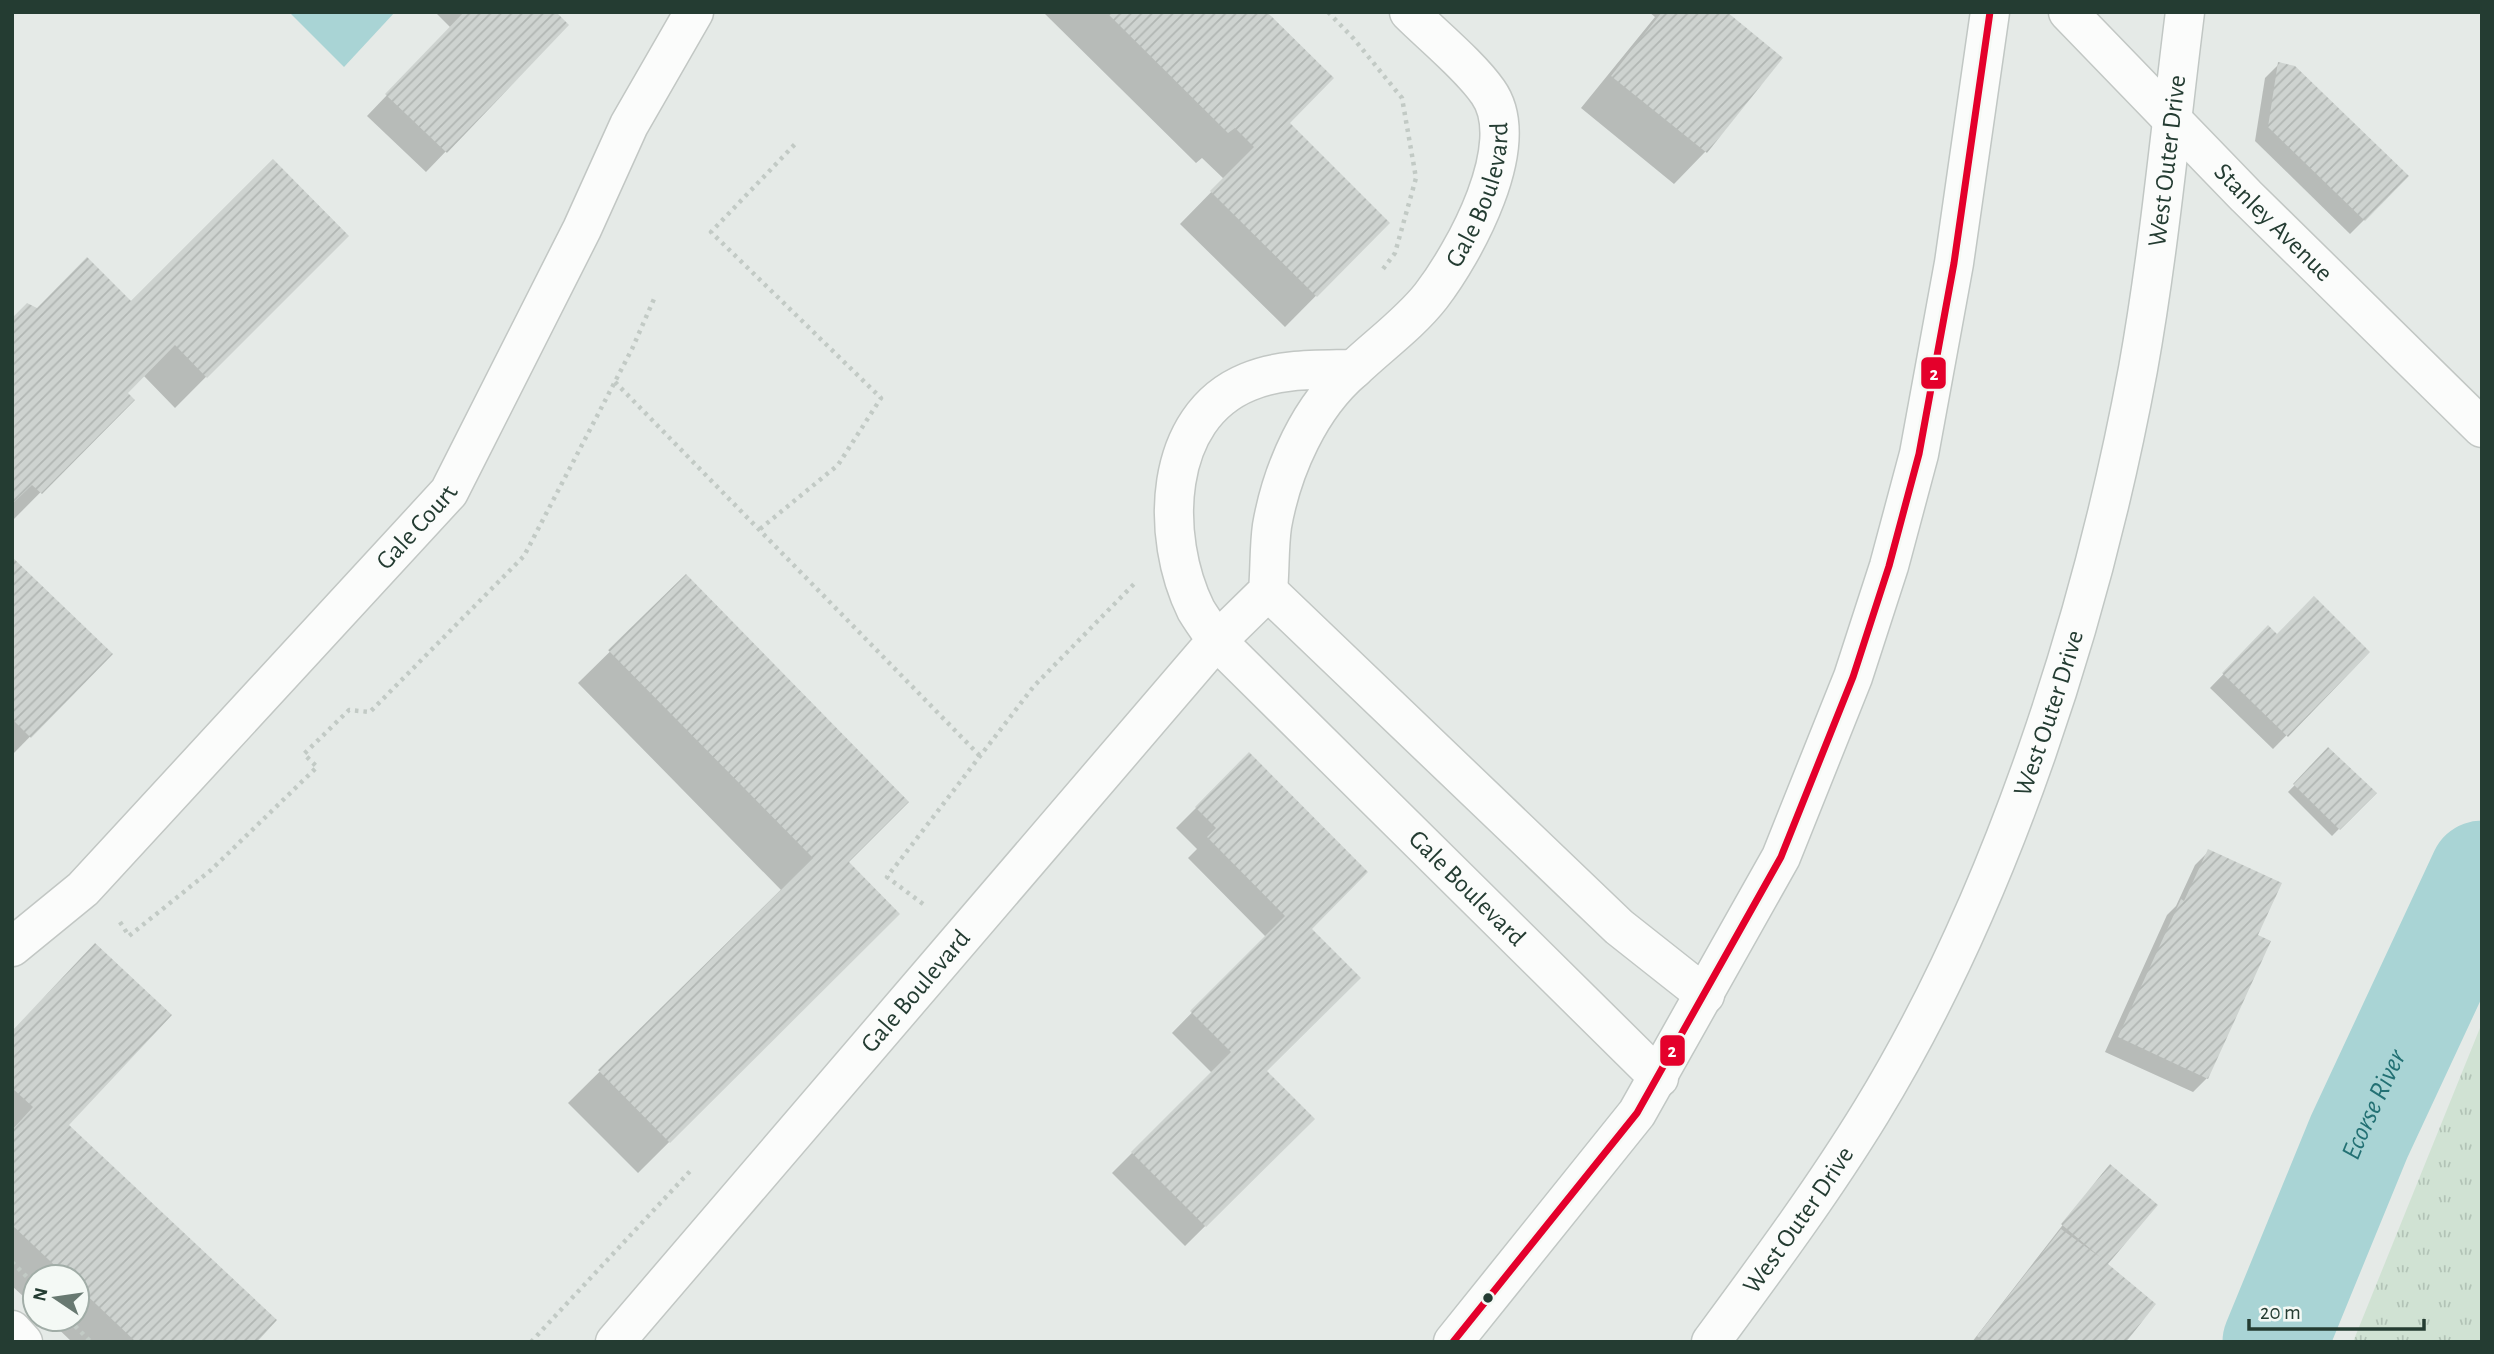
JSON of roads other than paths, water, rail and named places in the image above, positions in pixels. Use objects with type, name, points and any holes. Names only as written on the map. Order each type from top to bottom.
[{"type":"street","name":"Gale Court","points":[[12,947],[83,888],[449,492],[582,229],[629,125],[694,12]]},
{"type":"street","name":"Gale Boulevard","points":[[615,1342],[1217,640],[1268,591],[1272,526],[1285,481],[1307,429],[1331,388],[1430,298],[1466,243],[1490,190],[1498,150],[1498,115],[1488,92],[1409,12]]},
{"type":"street","points":[[1453,1342],[1637,1113],[1781,857],[1853,677],[1889,566],[1919,454],[1952,277],[1990,12]]},
{"type":"street","name":"Stanley Avenue","points":[[2068,12],[2172,116],[2246,196],[2482,428]]},
{"type":"street","name":"West Outer Drive","points":[[1711,1342],[1810,1208],[1873,1109],[1919,1024],[1972,913],[2018,800],[2059,684],[2100,541],[2138,369],[2185,12]]},
{"type":"street","name":"Gale Boulevard","points":[[1353,369],[1293,371],[1248,382],[1219,400],[1195,424],[1179,462],[1173,512],[1181,565],[1196,610],[1217,640],[1659,1078]]},
{"type":"street","points":[[1268,591],[1619,927],[1705,995]]},
{"type":"street","points":[[12,1330],[23,1342]]},
{"type":"water","points":[[289,12],[395,12],[344,67]]},
{"type":"waterway","name":"Ecorse River","points":[[2275,1342],[2359,1137],[2482,873]]}]
